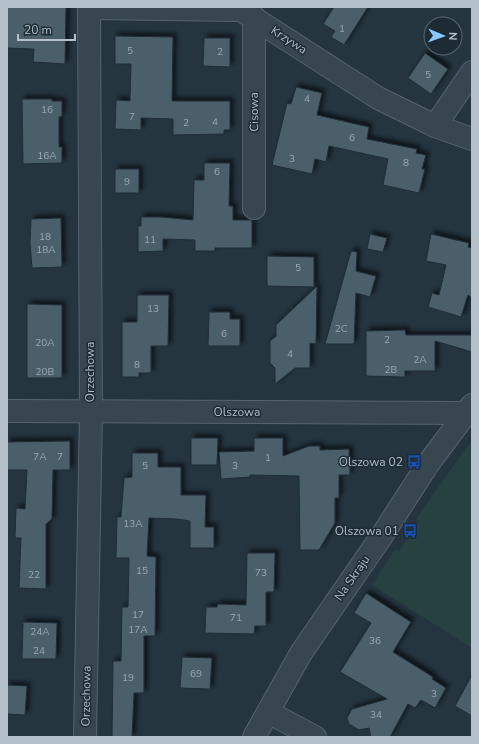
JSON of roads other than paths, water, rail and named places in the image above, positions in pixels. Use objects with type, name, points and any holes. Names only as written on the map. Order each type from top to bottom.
[{"type":"street","points":[[89,8],[246,11]]},
{"type":"street","name":"Orzechowa","points":[[85,737],[91,412],[89,8]]},
{"type":"street","name":"Krzywa","points":[[246,11],[378,98],[436,126],[472,139]]},
{"type":"street","name":"Cisowa","points":[[246,11],[254,208]]},
{"type":"street","points":[[436,126],[472,72]]},
{"type":"street","name":"Olszowa","points":[[7,411],[91,412],[469,409]]},
{"type":"street","name":"Na Skraju","points":[[254,737],[310,640],[381,537],[428,464],[469,409]]},
{"type":"street","points":[[268,712],[315,737]]},
{"type":"place","name":"Olszowa 02","points":[[414,462]]},
{"type":"place","name":"Olszowa 01","points":[[410,531]]}]
